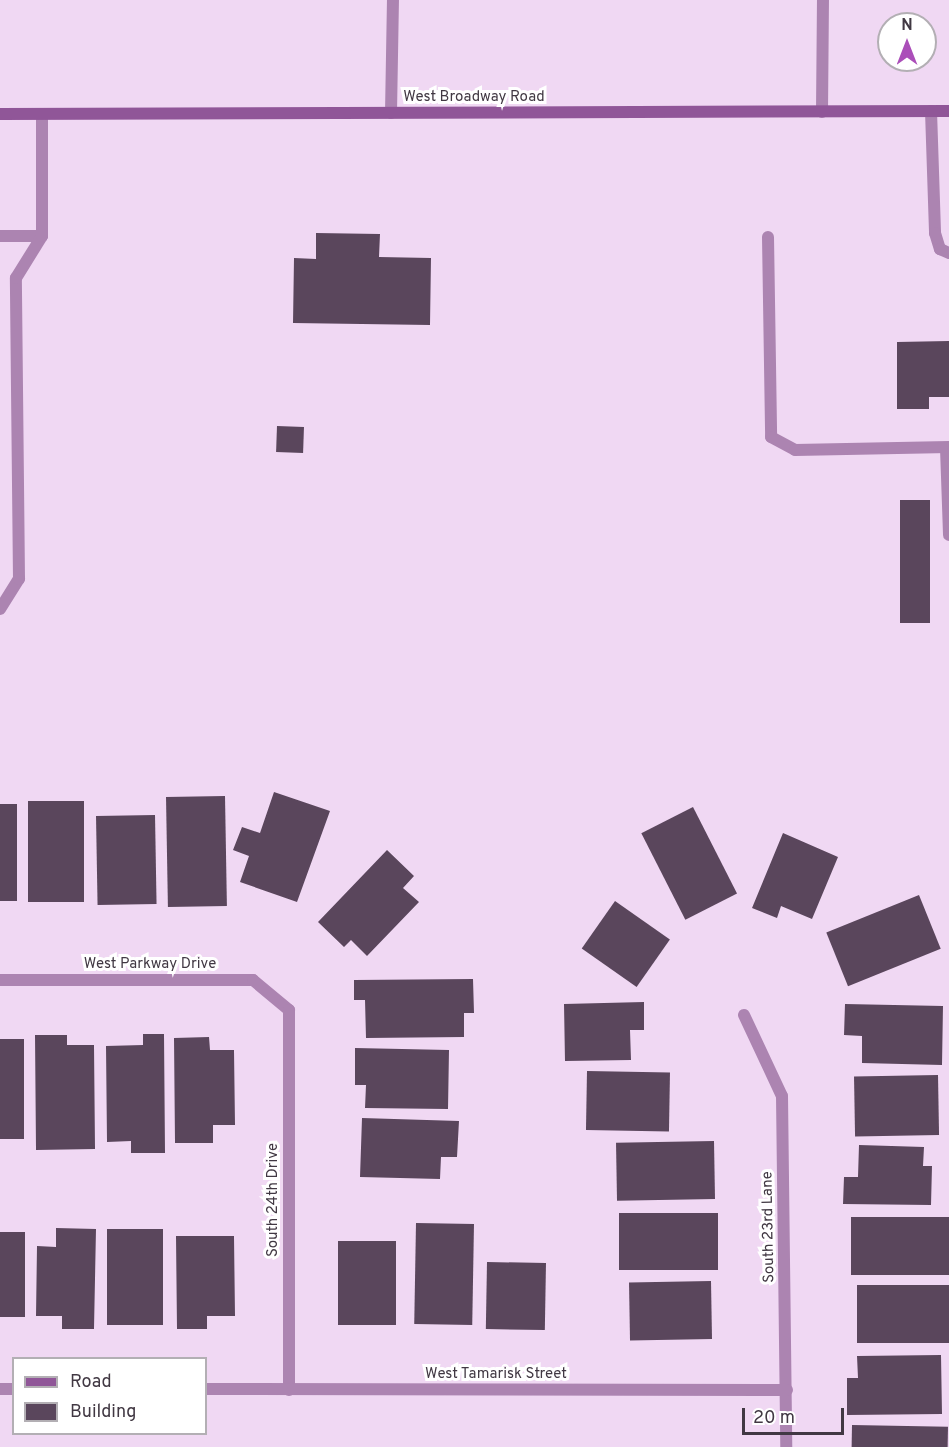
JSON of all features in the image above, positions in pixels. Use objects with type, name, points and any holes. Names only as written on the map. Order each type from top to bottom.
[{"type":"main road","name":"West Broadway Road","points":[[0,114],[949,111]]},
{"type":"street","points":[[391,113],[393,0]]},
{"type":"street","points":[[822,112],[823,0]]},
{"type":"street","points":[[931,111],[935,233],[940,249],[949,253]]},
{"type":"street","points":[[0,609],[19,579],[16,278],[42,236],[42,114]]},
{"type":"street","points":[[0,236],[42,236]]},
{"type":"street","points":[[768,237],[771,437],[795,450],[948,447],[949,535]]},
{"type":"street","name":"West Parkway Drive","points":[[0,980],[254,980],[289,1010]]},
{"type":"street","name":"South 24th Drive","points":[[289,1010],[289,1390]]},
{"type":"street","name":"South 23rd Lane","points":[[744,1015],[782,1096],[786,1447]]},
{"type":"street","name":"West Tamarisk Street","points":[[207,1389],[787,1390]]},
{"type":"building","points":[[316,233],[380,234],[379,257],[431,258],[430,325],[293,323],[294,258],[316,259]]},
{"type":"building","points":[[949,341],[949,397],[929,397],[929,409],[897,409],[897,342]]},
{"type":"building","points":[[277,426],[304,427],[303,453],[276,452]]},
{"type":"building","points":[[900,500],[930,500],[930,623],[900,623]]},
{"type":"building","points":[[274,792],[330,811],[297,902],[240,882],[249,856],[233,850],[242,827],[260,833]]},
{"type":"building","points":[[225,796],[227,906],[168,907],[166,797]]},
{"type":"building","points":[[28,801],[84,801],[84,902],[28,902]]},
{"type":"building","points":[[0,804],[17,804],[17,901],[0,901]]},
{"type":"building","points":[[693,807],[737,893],[685,920],[641,833]]},
{"type":"building","points":[[155,815],[157,904],[98,905],[96,816]]},
{"type":"building","points":[[783,833],[838,857],[812,919],[781,906],[777,918],[752,908]]},
{"type":"building","points":[[387,850],[414,876],[403,888],[419,902],[367,956],[351,940],[344,947],[318,922]]},
{"type":"building","points":[[919,895],[941,949],[848,986],[826,932]]},
{"type":"building","points":[[615,901],[670,939],[637,987],[582,949]]},
{"type":"building","points":[[473,979],[474,1013],[464,1013],[464,1037],[366,1038],[365,1000],[354,1000],[354,980]]},
{"type":"building","points":[[644,1002],[644,1030],[630,1030],[631,1060],[565,1061],[564,1004]]},
{"type":"building","points":[[845,1004],[943,1006],[942,1065],[862,1063],[862,1036],[844,1035]]},
{"type":"building","points":[[143,1034],[164,1034],[165,1153],[131,1153],[131,1141],[107,1142],[106,1046],[143,1045]]},
{"type":"building","points":[[35,1035],[67,1035],[67,1045],[94,1045],[95,1149],[36,1150]]},
{"type":"building","points":[[209,1037],[210,1050],[234,1050],[235,1125],[213,1125],[213,1143],[175,1143],[174,1038]]},
{"type":"building","points":[[0,1039],[24,1039],[24,1139],[0,1139]]},
{"type":"building","points":[[355,1048],[449,1050],[448,1109],[365,1108],[366,1085],[355,1085]]},
{"type":"building","points":[[587,1071],[670,1072],[669,1131],[586,1130]]},
{"type":"building","points":[[938,1075],[939,1135],[855,1136],[854,1076]]},
{"type":"building","points":[[362,1118],[459,1121],[457,1157],[441,1157],[440,1179],[360,1177]]},
{"type":"building","points":[[714,1141],[715,1199],[617,1201],[616,1143]]},
{"type":"building","points":[[859,1145],[924,1147],[923,1166],[932,1166],[931,1205],[843,1204],[844,1177],[858,1177]]},
{"type":"building","points":[[619,1213],[718,1213],[718,1270],[619,1270]]},
{"type":"building","points":[[851,1217],[949,1217],[949,1275],[851,1275]]},
{"type":"building","points":[[416,1223],[474,1224],[472,1325],[414,1324]]},
{"type":"building","points":[[56,1228],[96,1229],[94,1329],[62,1329],[62,1316],[36,1316],[37,1246],[56,1247]]},
{"type":"building","points":[[107,1229],[163,1229],[163,1325],[107,1325]]},
{"type":"building","points":[[0,1232],[25,1232],[25,1317],[0,1317]]},
{"type":"building","points":[[176,1236],[234,1236],[235,1316],[207,1316],[207,1329],[177,1329]]},
{"type":"building","points":[[338,1241],[396,1241],[396,1325],[338,1325]]},
{"type":"building","points":[[487,1262],[546,1263],[545,1330],[486,1329]]},
{"type":"building","points":[[711,1281],[712,1339],[630,1340],[629,1282]]},
{"type":"building","points":[[857,1285],[949,1285],[949,1343],[857,1343]]},
{"type":"building","points":[[941,1355],[942,1414],[847,1415],[847,1378],[858,1378],[857,1356]]},
{"type":"building","points":[[852,1425],[948,1427],[948,1447],[852,1447]]}]
